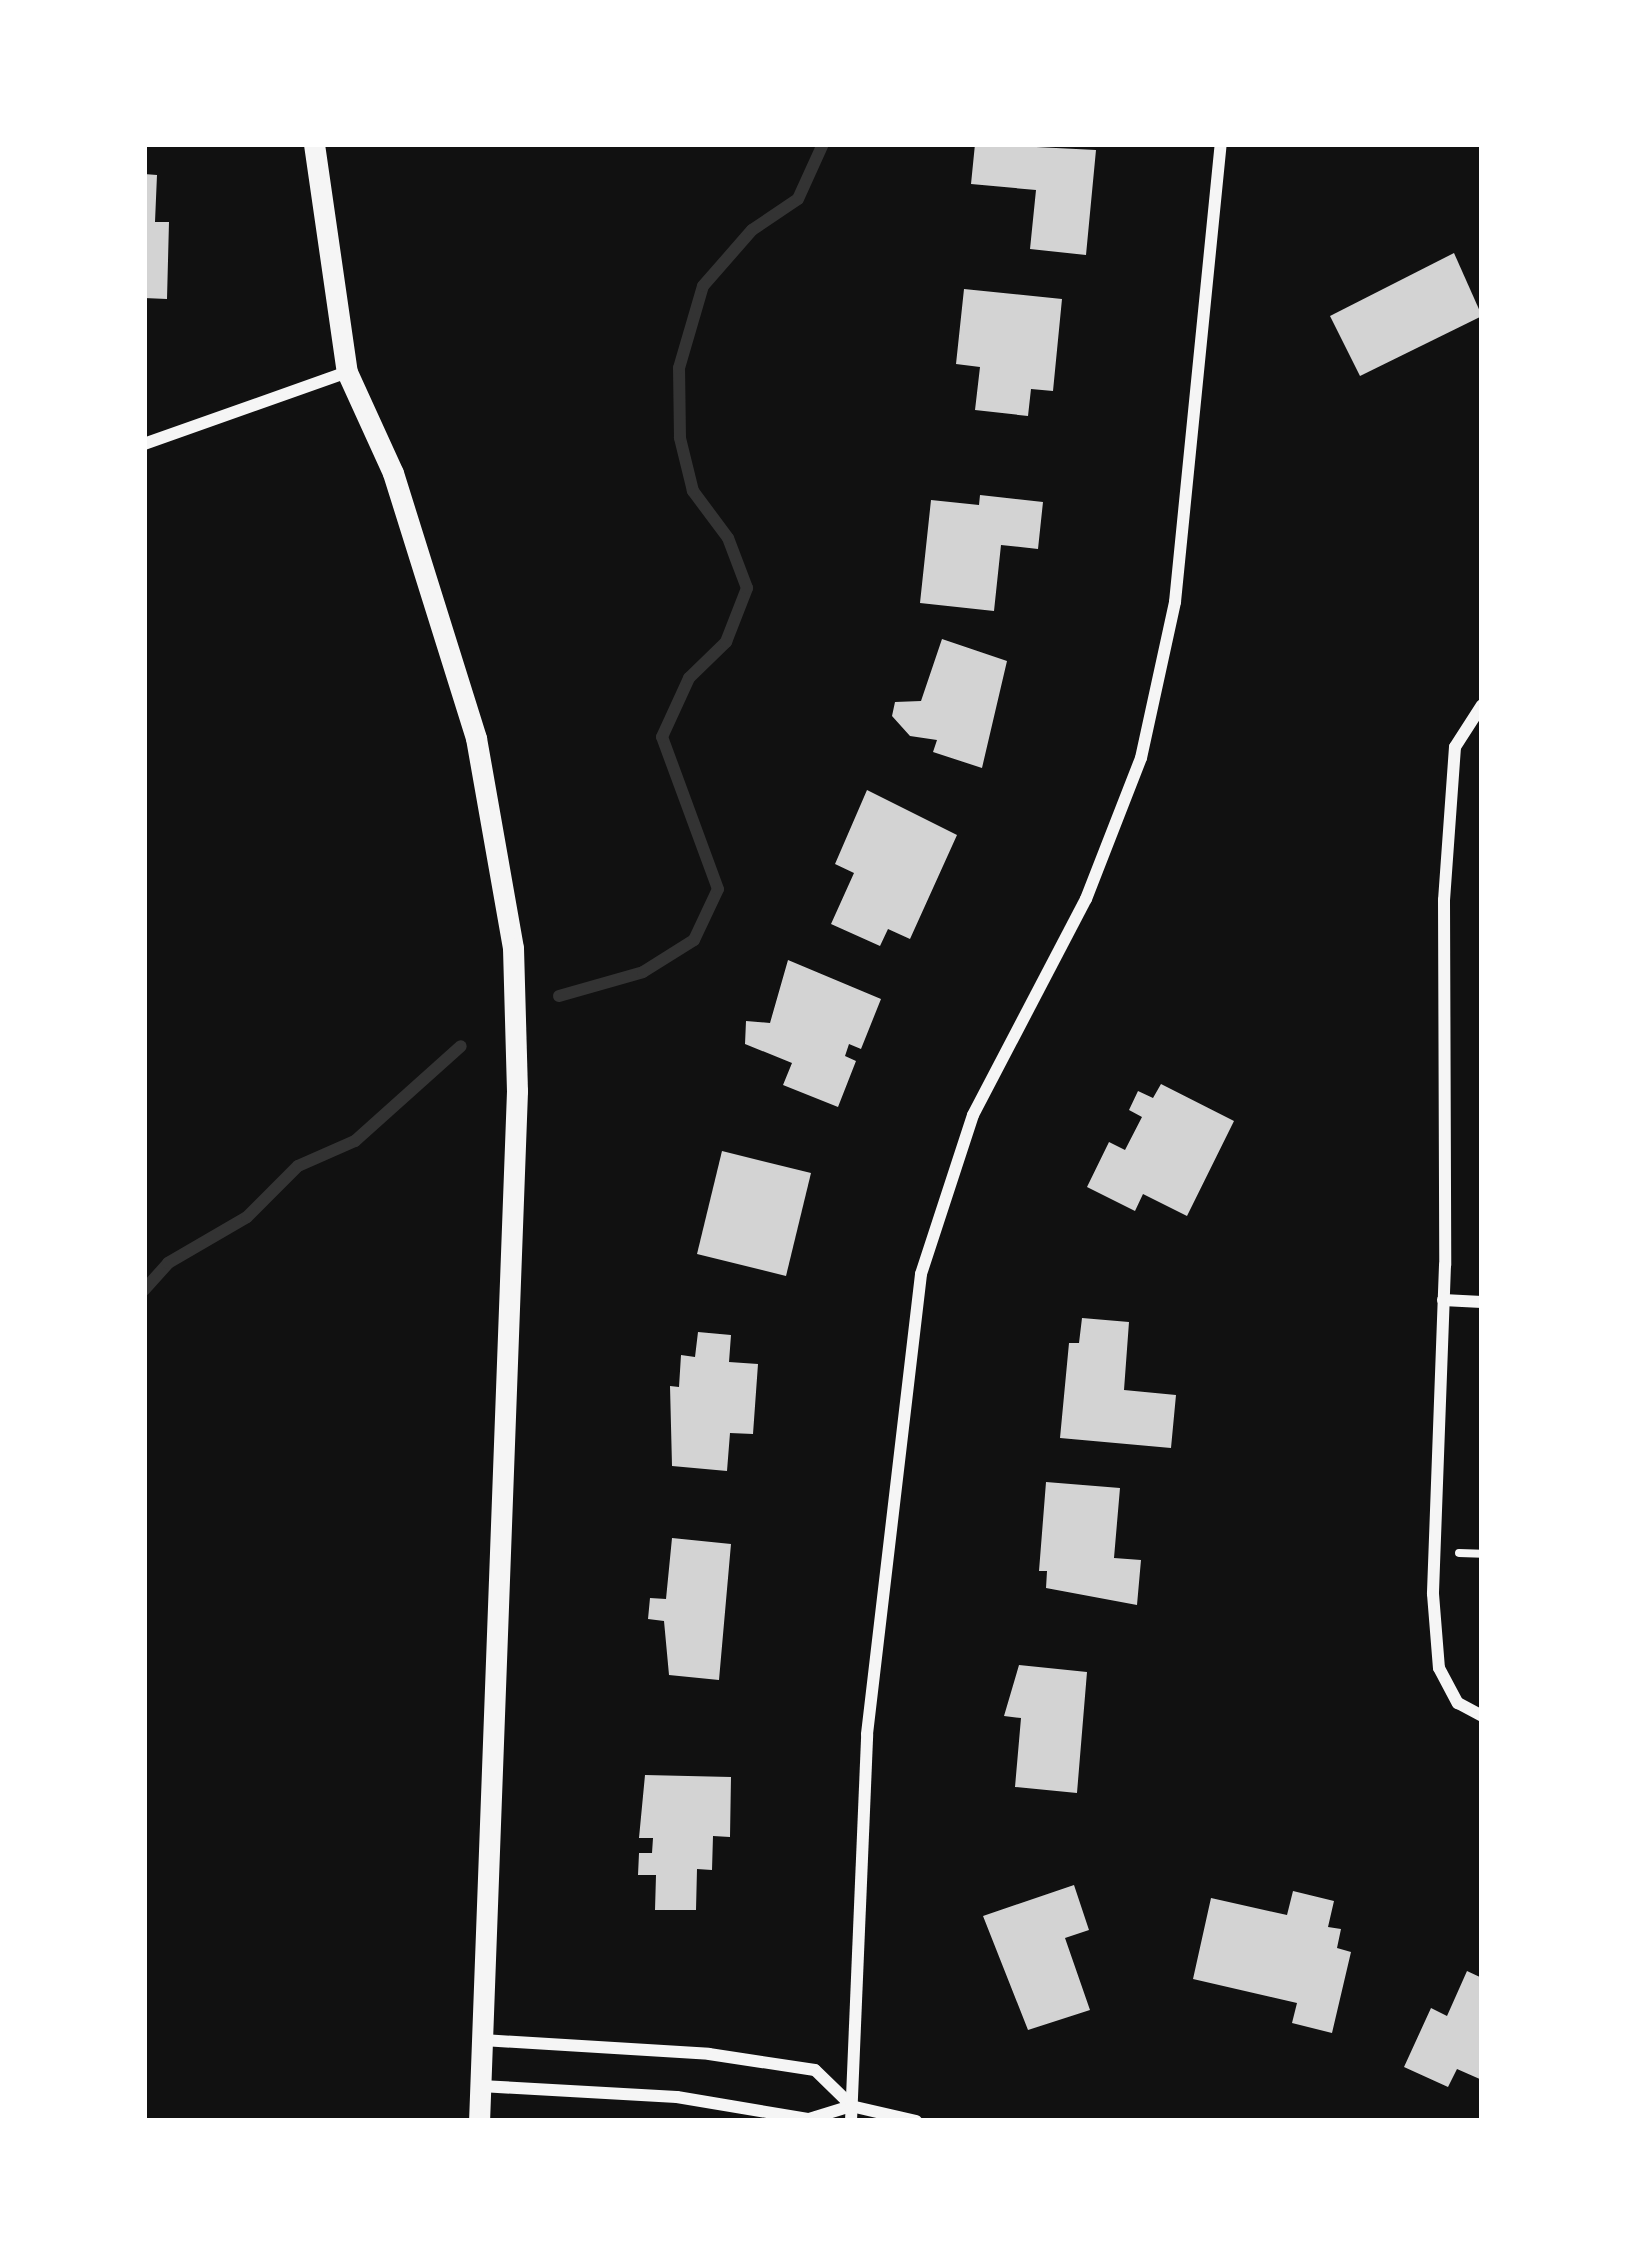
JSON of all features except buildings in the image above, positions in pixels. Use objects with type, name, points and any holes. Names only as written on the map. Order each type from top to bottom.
[{"type":"street","points":[[314,144],[347,372],[393,472],[476,738],[514,948],[517,1091],[479,2121]]},
{"type":"street","points":[[851,2114],[867,1734],[921,1274],[973,1115],[1086,899],[1141,758],[1175,602],[1221,144]]},
{"type":"street","points":[[144,444],[347,372]]},
{"type":"street","points":[[1482,705],[1455,747],[1444,901],[1443,1300],[1433,1594],[1439,1668],[1458,1703],[1482,1715]]},
{"type":"street","points":[[1443,1300],[1482,1302]]},
{"type":"street","points":[[483,2040],[709,2054],[815,2070],[851,2114]]},
{"type":"street","points":[[481,2086],[676,2097],[809,2119],[851,2114],[916,2121]]},
{"type":"waterway","points":[[559,996],[643,972],[694,940],[718,889],[662,737],[689,678],[726,642],[747,588],[728,538],[693,491],[680,438],[679,368],[703,286],[752,230],[798,199],[823,144]]},
{"type":"waterway","points":[[144,1290],[168,1263],[247,1217],[298,1166],[355,1141],[461,1046]]}]
